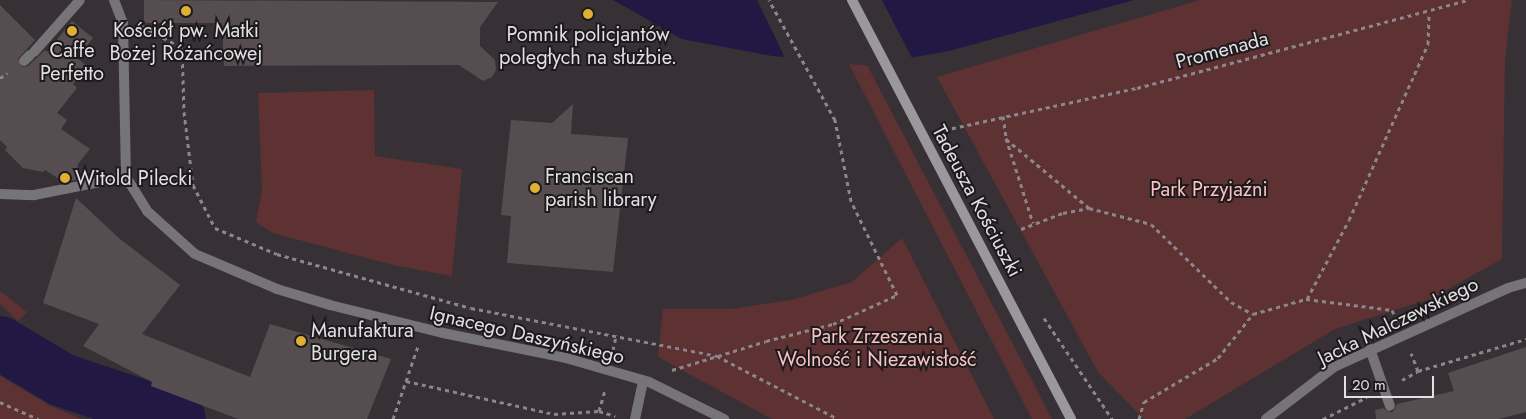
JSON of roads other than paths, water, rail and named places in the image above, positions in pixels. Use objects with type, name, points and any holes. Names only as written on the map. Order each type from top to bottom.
[{"type":"street","points":[[29,56],[80,0]]},
{"type":"street","points":[[0,194],[34,195],[126,177],[123,22],[114,0]]},
{"type":"street","name":"Tadeusza Kościuszki","points":[[852,0],[896,88],[1071,419]]},
{"type":"street","name":"Ignacego Daszyńskiego","points":[[126,177],[147,211],[195,254],[277,289],[443,333],[566,358],[646,382],[724,419]]},
{"type":"street","name":"Jacka Malczewskiego","points":[[1266,419],[1334,367],[1370,349],[1508,288],[1526,283]]},
{"type":"street","points":[[1370,349],[1390,406]]},
{"type":"street","points":[[635,419],[646,382]]},
{"type":"waterway","points":[[0,343],[62,380],[179,419]]},
{"type":"place","name":"Kościół pw. Matki Bożej Różańcowej","points":[[186,11]]},
{"type":"place","name":"Pomnik policjantów poległych na służbie.","points":[[588,14]]},
{"type":"place","name":"Caffe Perfetto","points":[[72,31]]},
{"type":"place","name":"Witold Pilecki","points":[[65,178]]},
{"type":"place","name":"Franciscan parish library","points":[[535,188]]},
{"type":"place","name":"Manufaktura Burgera","points":[[301,341]]},
{"type":"park label","name":"Park Przyjaźni","points":[[1209,189]]},
{"type":"park label","name":"Park Zrzeszenia Wolność i Niezawisłość","points":[[877,348]]}]
